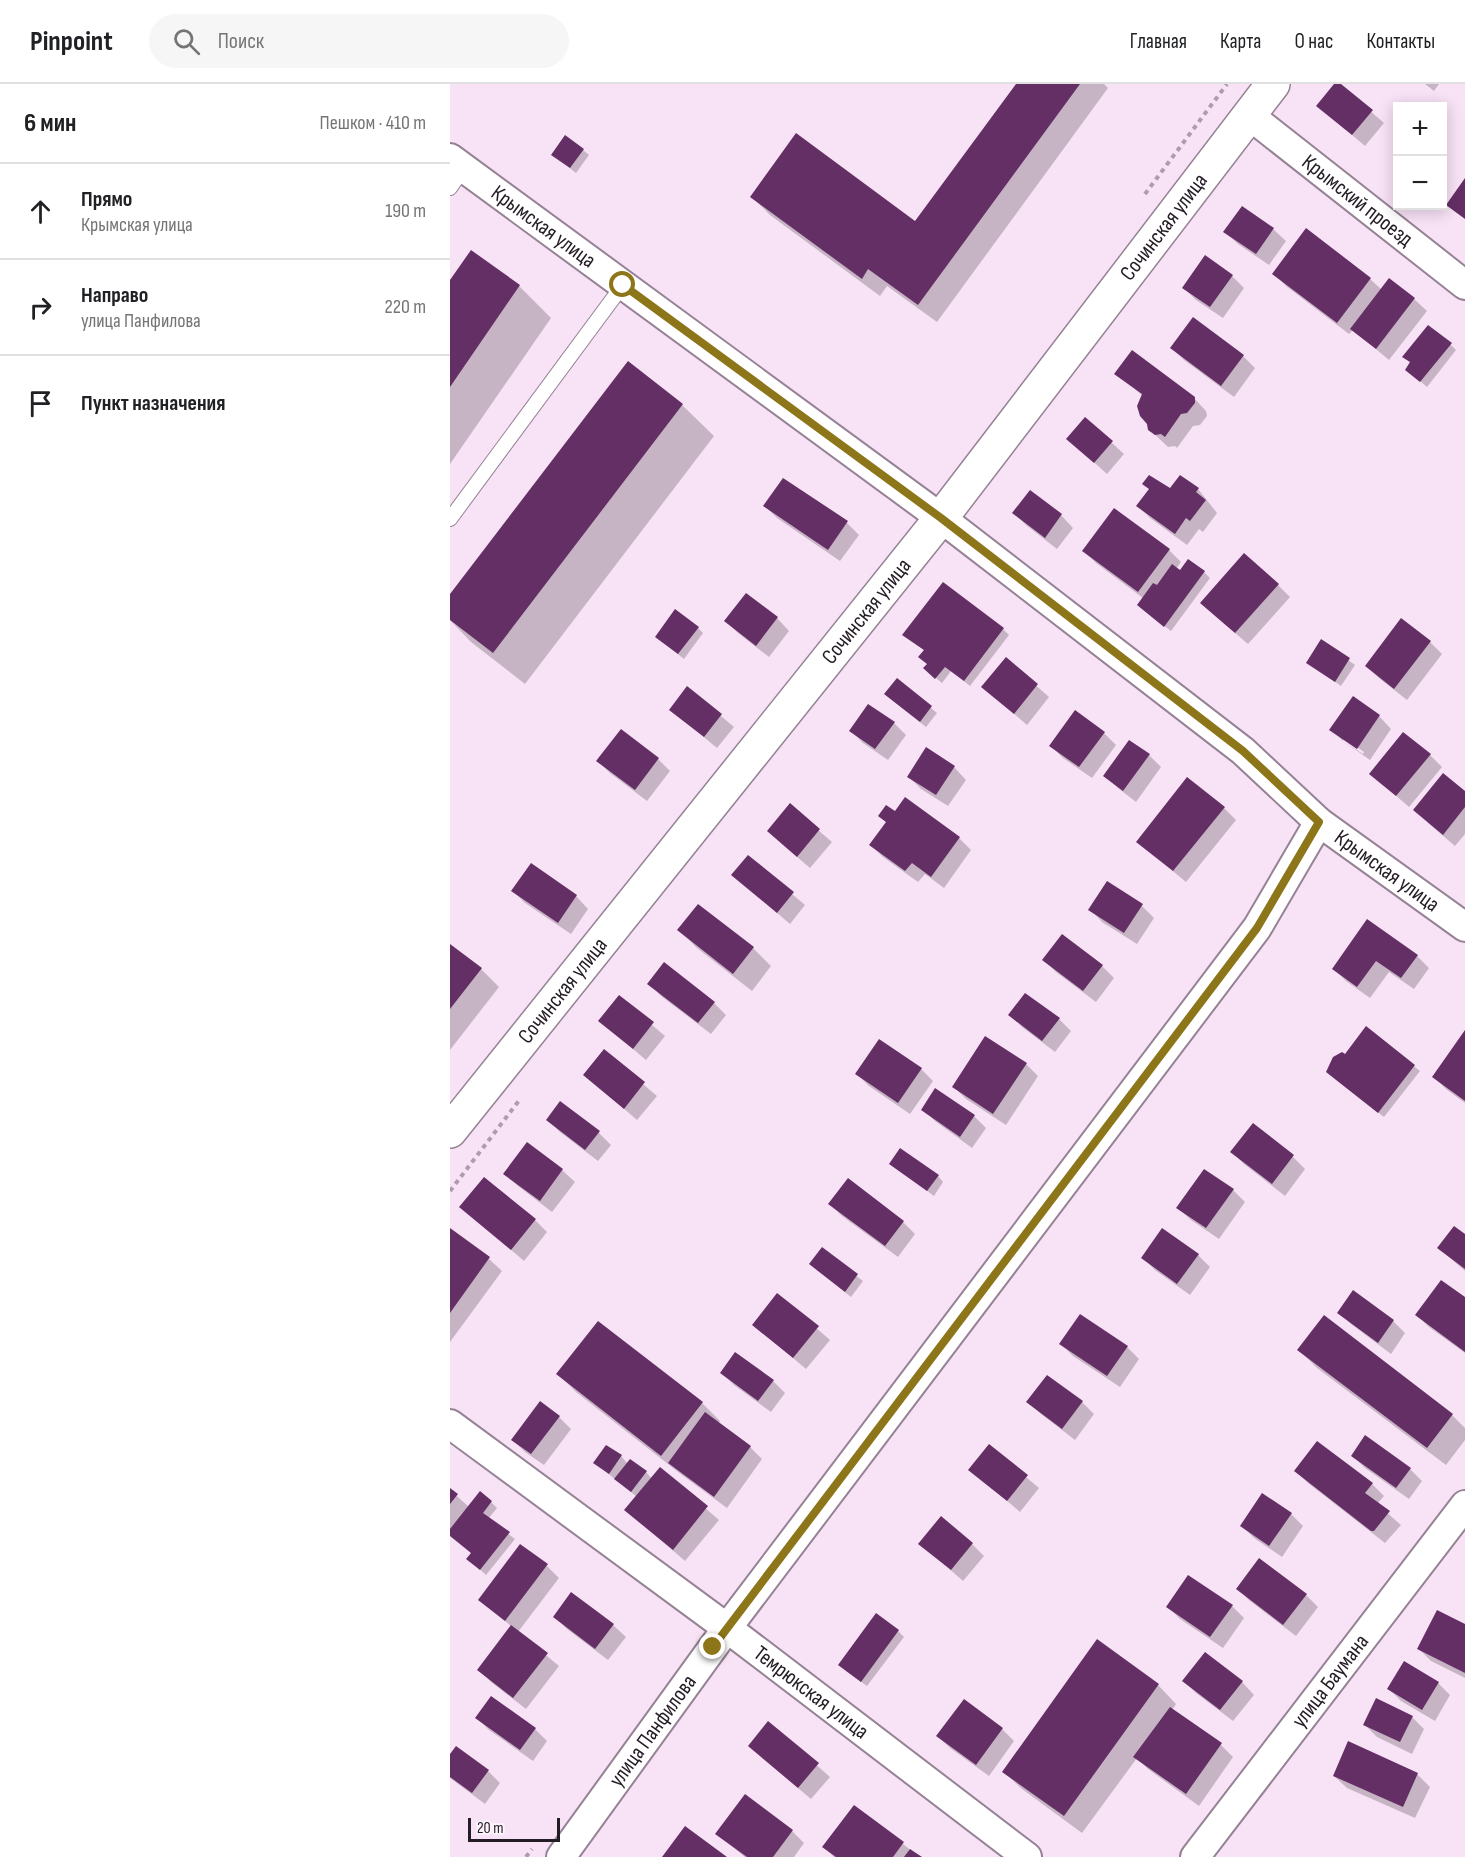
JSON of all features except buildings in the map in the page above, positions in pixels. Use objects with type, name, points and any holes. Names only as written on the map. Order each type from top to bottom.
[{"type":"street","name":"Сочинская улица","points":[[450,1131],[941,518],[1273,84]]},
{"type":"street","name":"Крымский проезд","points":[[1249,116],[1465,285]]},
{"type":"street","name":"Крымская улица","points":[[455,171],[623,285],[941,518],[1243,751],[1319,822],[1465,927]]},
{"type":"street","name":"улица Панфилова","points":[[561,1857],[727,1628],[1257,928],[1319,822]]},
{"type":"street","name":"Темрюкская улица","points":[[450,1424],[727,1628],[1027,1857]]},
{"type":"street","name":"улица Баумана","points":[[1195,1857],[1465,1505]]},
{"type":"lane","points":[[450,519],[623,285]]},
{"type":"route","points":[[623,285],[941,518],[1243,751],[1319,822],[1257,928],[713,1647]]}]
